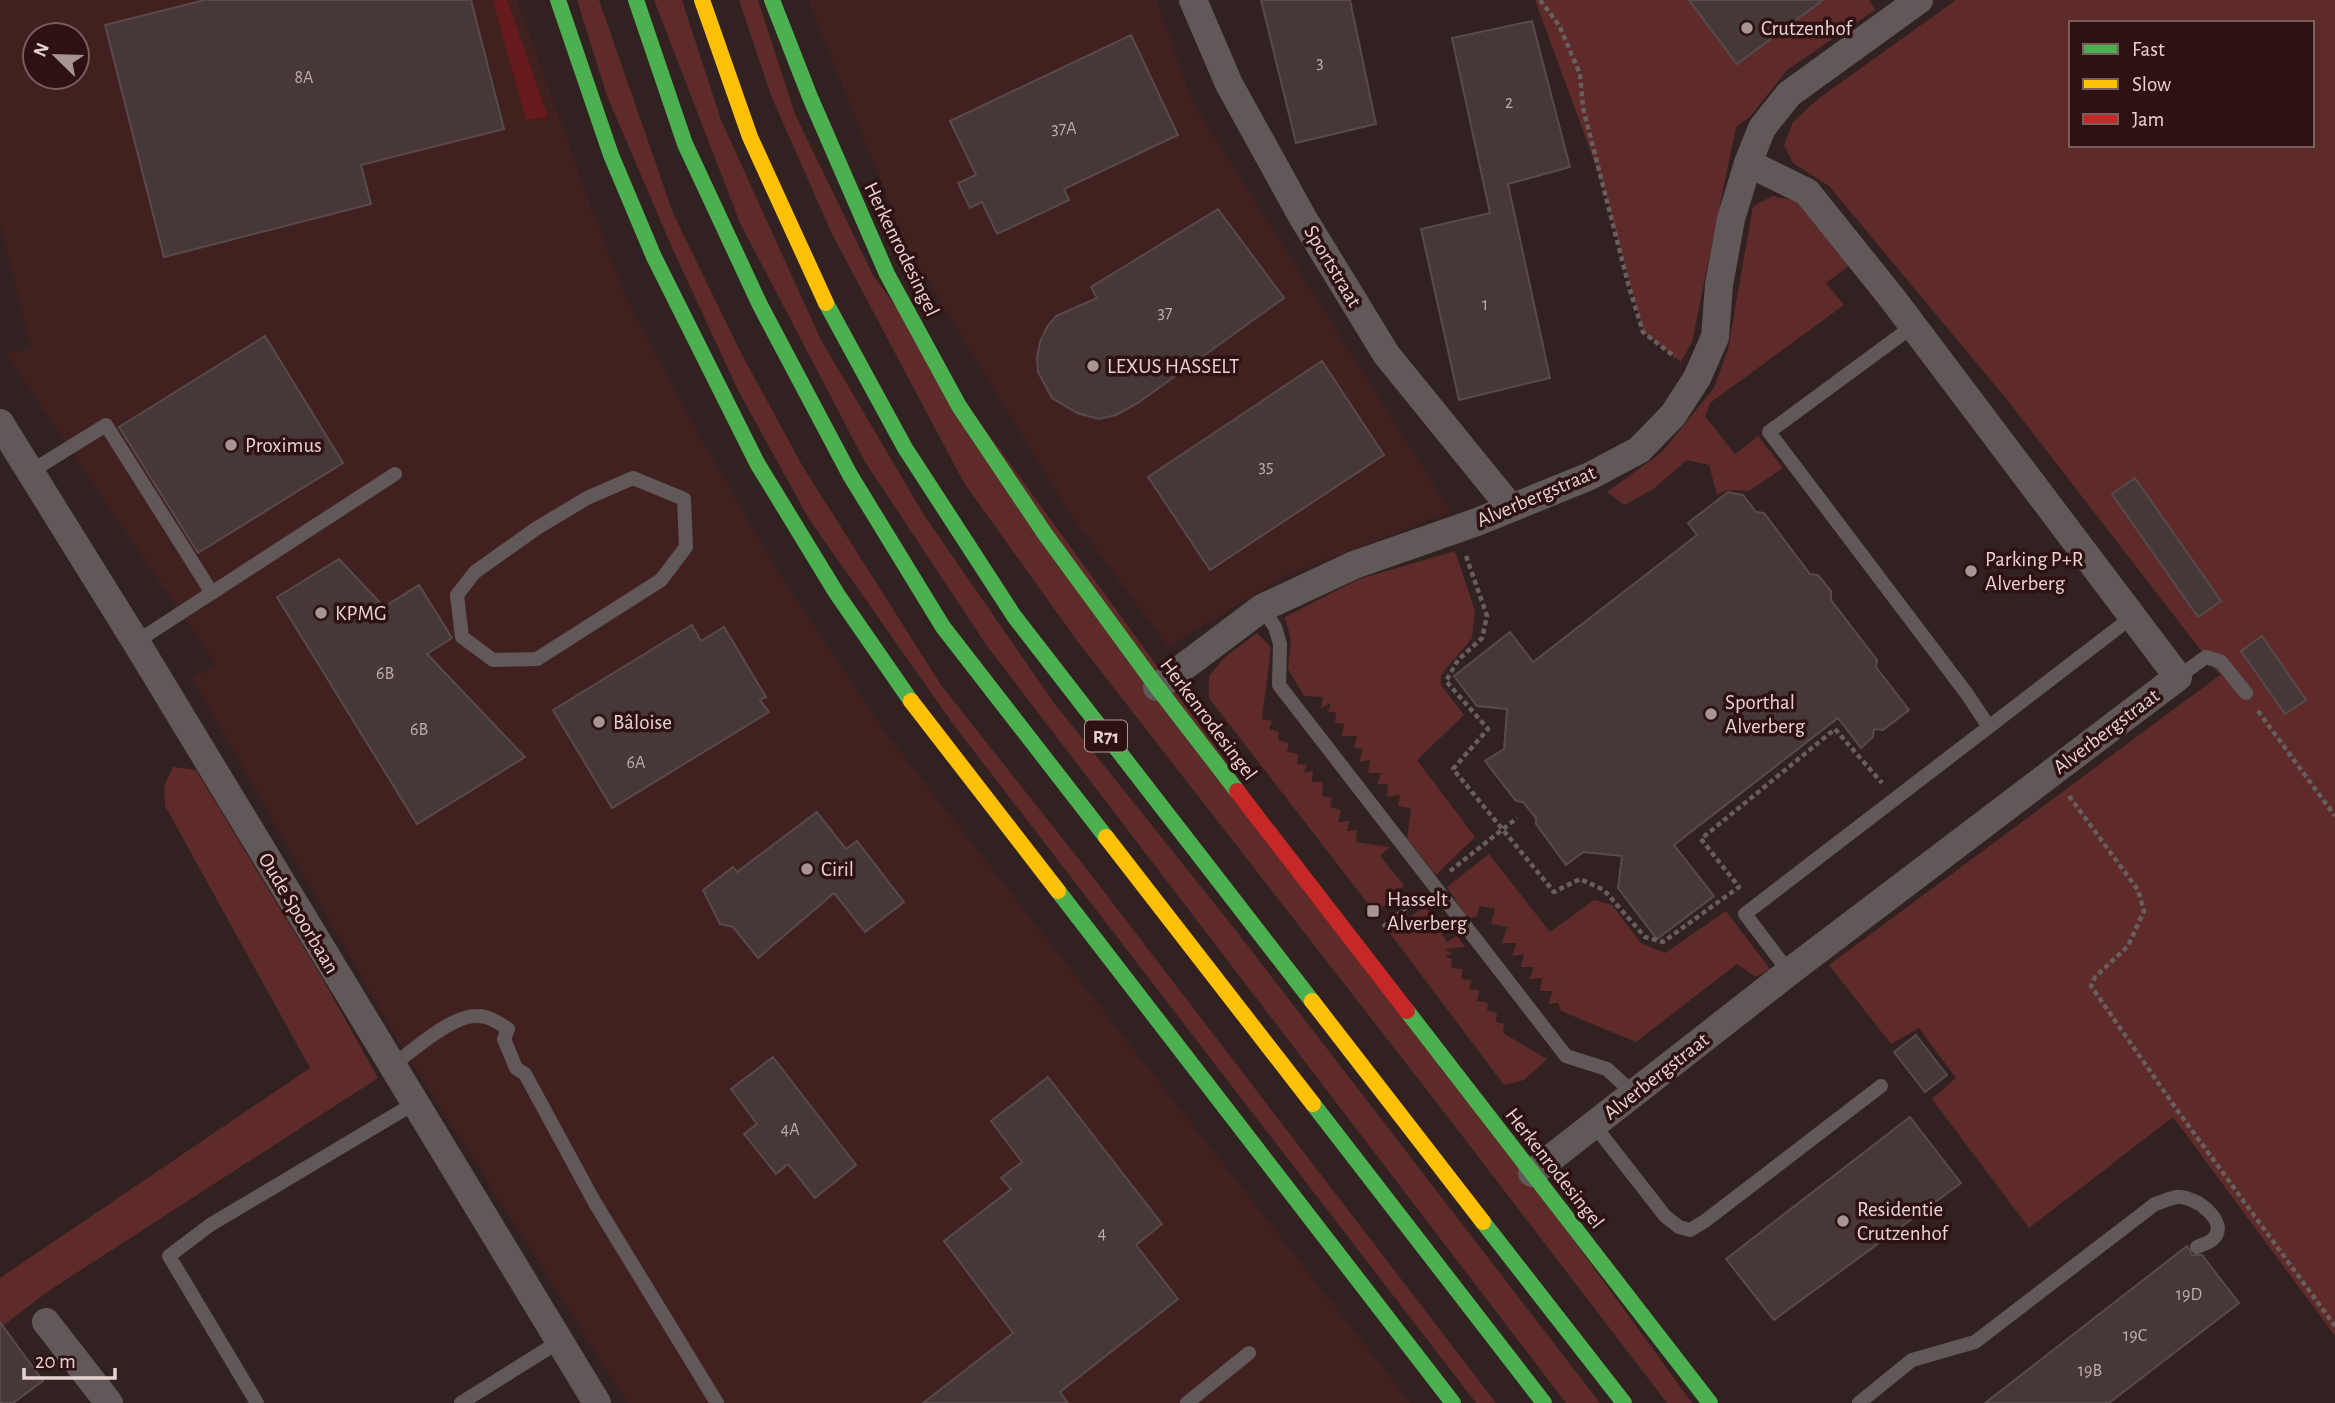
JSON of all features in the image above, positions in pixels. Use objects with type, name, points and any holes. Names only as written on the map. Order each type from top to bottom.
[{"type":"main road","points":[[558,0],[611,155],[654,257],[757,463],[837,594],[914,705],[1452,1403]]},
{"type":"main road","points":[[636,0],[685,145],[760,305],[850,475],[943,627],[1544,1403]]},
{"type":"main road","name":"R71","points":[[702,0],[750,137],[815,282],[905,448],[1014,616],[1623,1403]]},
{"type":"main road","name":"Herkenrodesingel","points":[[772,0],[810,97],[887,274],[959,406],[1045,534],[1157,687],[1710,1403]]},
{"type":"street","name":"Sportstraat","points":[[1193,0],[1229,84],[1303,218],[1386,354],[1511,508]]},
{"type":"street","name":"Alverbergstraat","points":[[1157,687],[1262,608],[1354,565],[1457,529],[1590,476],[1639,450],[1673,415],[1698,378],[1715,337],[1731,219],[1762,128],[1789,94],[1919,0]]},
{"type":"street","name":"Alverbergstraat","points":[[1532,1173],[1789,972],[2178,677],[1913,326],[1807,192],[1748,163]]},
{"type":"street","name":"Oude Spoorbaan","points":[[0,423],[136,642],[597,1403]]},
{"type":"street","points":[[46,1322],[109,1403]]},
{"type":"lane","points":[[1913,326],[1769,432],[1989,727]]},
{"type":"lane","points":[[30,472],[106,425],[212,593]]},
{"type":"lane","points":[[136,642],[395,474]]},
{"type":"lane","points":[[633,478],[684,499],[686,547],[661,580],[537,659],[493,660],[462,636],[457,595],[475,572],[537,528],[587,498],[633,478]]},
{"type":"lane","points":[[1262,608],[1275,627],[1280,644],[1279,685],[1566,1056],[1607,1069],[1634,1094]]},
{"type":"lane","points":[[1789,972],[1745,914],[2133,617]]},
{"type":"lane","points":[[2178,677],[2206,657],[2221,662],[2246,693]]},
{"type":"lane","points":[[392,1066],[442,1027],[476,1015],[493,1020],[508,1029],[504,1039],[516,1068],[525,1074],[596,1203],[717,1403]]},
{"type":"lane","points":[[1594,1125],[1665,1216],[1679,1227],[1690,1230],[1881,1086]]},
{"type":"lane","points":[[257,1403],[169,1256],[210,1225],[415,1103]]},
{"type":"lane","points":[[1860,1403],[1912,1360],[1975,1342],[2155,1204],[2179,1196],[2201,1203],[2215,1217],[2217,1233],[2213,1240],[2197,1247]]},
{"type":"lane","points":[[461,1403],[560,1341]]},
{"type":"lane","points":[[1187,1403],[1249,1353]]},
{"type":"path","points":[[1540,0],[1559,25],[1580,75],[1583,108],[1643,332],[1669,351],[1698,378]]},
{"type":"path","points":[[1457,529],[1487,616],[1482,638],[1458,660],[1446,681],[1488,729],[1453,769],[1554,892],[1580,879],[1604,890],[1645,937],[1662,942],[1739,887],[1701,839],[1835,729],[1895,799]]},
{"type":"path","points":[[2246,693],[2335,816]]},
{"type":"path","points":[[2052,772],[2137,890],[2144,911],[2128,946],[2095,977],[2091,986],[2177,1110],[2335,1326]]},
{"type":"shaded area","points":[[0,0],[517,0],[628,301],[693,424],[778,572],[882,728],[1411,1403],[628,1403],[395,1036],[192,678],[215,664],[6,354],[31,348],[0,224]]},
{"type":"shaded area","points":[[493,0],[507,0],[548,117],[526,120]]},
{"type":"shaded area","points":[[577,0],[599,0],[673,213],[741,353],[803,467],[941,685],[1089,872],[1496,1403],[1476,1403],[953,724],[809,519],[739,392],[673,250],[607,96]]},
{"type":"shaded area","points":[[654,0],[682,0],[721,120],[821,340],[924,515],[1054,703],[1234,928],[1600,1403],[1566,1403],[987,646],[865,462],[740,223]]},
{"type":"shaded area","points":[[739,0],[758,0],[795,114],[873,275],[1692,1403],[1667,1403],[1075,638],[964,483],[832,234],[772,98]]},
{"type":"shaded area","points":[[808,0],[1157,0],[1191,99],[1451,512],[1285,576],[1168,647],[1071,515],[908,249]]},
{"type":"shaded area","points":[[1535,0],[1869,0],[1875,10],[1787,70],[1750,117],[1736,127],[1692,342],[1681,362],[1643,332],[1603,185]]},
{"type":"shaded area","points":[[1956,0],[2335,0],[2335,1336],[2173,1117],[2029,1228],[1932,1099],[1956,1078],[1919,1028],[1891,1044],[1829,965],[2220,675],[2005,397],[1829,186],[1793,163],[1784,145],[1793,122],[1819,98]]},
{"type":"shaded area","points":[[1773,196],[1797,201],[1849,266],[1826,283],[1844,305],[1710,403],[1705,416],[1735,454],[1758,436],[1783,468],[1749,491],[1727,490],[1717,495],[1709,465],[1687,460],[1652,490],[1624,505],[1607,492],[1662,452],[1714,388],[1728,349],[1753,206]]},
{"type":"shaded area","points":[[1455,551],[1475,611],[1472,638],[1441,675],[1441,685],[1464,715],[1417,760],[1475,837],[1436,875],[1407,839],[1411,808],[1398,806],[1400,795],[1387,797],[1388,784],[1377,784],[1381,773],[1368,773],[1370,760],[1359,762],[1363,749],[1354,747],[1357,736],[1342,736],[1344,724],[1335,723],[1336,712],[1328,712],[1331,703],[1321,708],[1323,697],[1304,696],[1288,669],[1291,640],[1285,617],[1359,579]]},
{"type":"shaded area","points":[[1257,633],[1271,647],[1262,719],[1272,721],[1269,729],[1279,732],[1278,740],[1289,743],[1287,752],[1298,754],[1297,764],[1307,765],[1304,772],[1313,771],[1312,782],[1323,782],[1322,796],[1332,798],[1330,807],[1341,810],[1338,822],[1349,821],[1347,831],[1357,830],[1356,842],[1390,847],[1380,856],[1404,885],[1376,914],[1209,698],[1209,676],[1225,657]]},
{"type":"shaded area","points":[[173,767],[196,770],[322,978],[378,1078],[50,1290],[0,1328],[0,1278],[310,1068],[165,806],[164,786]]},
{"type":"shaded area","points":[[1489,854],[1550,932],[1594,900],[1612,905],[1641,943],[1665,953],[1726,911],[1770,969],[1756,977],[1737,964],[1636,1042],[1561,1011],[1558,1003],[1548,1004],[1553,991],[1540,991],[1542,978],[1529,979],[1534,967],[1521,967],[1524,954],[1512,956],[1517,943],[1502,943],[1507,927],[1491,924],[1495,909],[1480,906],[1477,916],[1471,918],[1465,914],[1447,887]]},
{"type":"shaded area","points":[[1425,906],[1447,942],[1457,936],[1465,947],[1445,949],[1452,954],[1445,956],[1452,959],[1451,968],[1463,969],[1461,979],[1472,980],[1469,989],[1479,990],[1477,1001],[1488,1003],[1487,1010],[1497,1013],[1496,1022],[1504,1024],[1503,1033],[1547,1059],[1524,1080],[1504,1085],[1389,932]]},
{"type":"building","points":[[205,0],[471,0],[504,129],[361,165],[371,204],[164,257],[105,25]]},
{"type":"building","points":[[1261,0],[1350,0],[1376,124],[1296,143]]},
{"type":"building","name":"Crutzenhof","points":[[1689,0],[1823,0],[1737,64]]},
{"type":"building","points":[[1532,21],[1570,167],[1508,184],[1550,378],[1459,400],[1421,229],[1490,213],[1452,38]]},
{"type":"building","points":[[1131,35],[1178,135],[1064,189],[1069,200],[997,234],[982,202],[970,208],[958,183],[976,175],[950,121]]},
{"type":"building","points":[[1218,209],[1284,298],[1138,403],[1116,415],[1099,419],[1077,413],[1052,398],[1038,372],[1037,357],[1040,342],[1056,316],[1097,298],[1091,287]]},
{"type":"building","name":"Proximus","points":[[265,336],[343,463],[198,553],[119,427]]},
{"type":"building","points":[[1322,361],[1384,455],[1210,570],[1148,477]]},
{"type":"building","points":[[2135,478],[2221,601],[2198,617],[2112,494]]},
{"type":"building","name":"Sporthal Alverberg","points":[[1728,492],[1743,495],[1756,512],[1764,513],[1810,574],[1818,575],[1831,591],[1831,600],[1877,660],[1876,667],[1909,710],[1883,730],[1874,729],[1873,737],[1861,748],[1838,718],[1674,845],[1714,896],[1657,939],[1618,888],[1622,856],[1583,852],[1566,865],[1536,824],[1536,818],[1523,802],[1516,801],[1485,761],[1504,749],[1507,709],[1477,706],[1454,676],[1510,632],[1533,662],[1697,535],[1688,523]]},
{"type":"building","points":[[339,559],[384,607],[419,585],[452,638],[427,654],[525,757],[417,824],[277,597]]},
{"type":"building","points":[[692,625],[701,641],[724,627],[766,697],[760,700],[769,712],[612,808],[553,710]]},
{"type":"building","points":[[2262,636],[2306,700],[2285,714],[2241,651]]},
{"type":"building","points":[[817,812],[846,849],[857,841],[904,902],[865,932],[834,893],[758,958],[733,927],[720,924],[703,890],[733,867],[737,872]]},
{"type":"building","points":[[1916,1035],[1947,1075],[1925,1092],[1894,1052]]},
{"type":"building","points":[[773,1057],[856,1165],[815,1198],[788,1164],[776,1174],[744,1134],[757,1124],[731,1089]]},
{"type":"building","points":[[1048,1077],[1162,1224],[1136,1245],[1178,1299],[1060,1392],[1068,1403],[923,1403],[1013,1333],[944,1241],[1011,1189],[1001,1178],[1022,1162],[991,1121]]},
{"type":"building","name":"Residentie Crutzenhof","points":[[1910,1117],[1961,1183],[1774,1320],[1726,1259]]},
{"type":"building","points":[[2187,1246],[2192,1255],[2202,1255],[2239,1303],[2109,1403],[1985,1403]]},
{"type":"building","points":[[0,1322],[43,1381],[13,1403],[0,1403]]},
{"type":"traffic: fast","points":[[558,0],[611,155],[654,257],[757,463],[837,594],[911,701]]},
{"type":"traffic: fast","points":[[636,0],[685,144],[760,305],[850,475],[943,627],[1106,837]]},
{"type":"traffic: fast","points":[[772,0],[810,97],[887,274],[959,406],[1045,534],[1237,791]]},
{"type":"traffic: fast","points":[[826,303],[905,448],[1014,616],[1312,1001]]},
{"type":"traffic: fast","points":[[1058,891],[1453,1403]]},
{"type":"traffic: fast","points":[[1407,1011],[1710,1403]]},
{"type":"traffic: fast","points":[[1313,1104],[1544,1403]]},
{"type":"traffic: fast","points":[[1483,1222],[1624,1403]]},
{"type":"traffic: slow","points":[[702,0],[750,137],[826,303]]},
{"type":"traffic: slow","points":[[911,701],[1058,891]]},
{"type":"traffic: slow","points":[[1106,837],[1313,1104]]},
{"type":"traffic: slow","points":[[1312,1001],[1483,1222]]},
{"type":"traffic: jam","points":[[1237,791],[1407,1011]]},
{"type":"place","name":"Crutzenhof","points":[[1747,28]]},
{"type":"place","name":"LEXUS HASSELT","points":[[1093,366]]},
{"type":"place","name":"Proximus","points":[[231,445]]},
{"type":"place","name":"Parking P+R Alverberg","points":[[1971,571]]},
{"type":"place","name":"KPMG","points":[[321,613]]},
{"type":"place","name":"Sporthal Alverberg","points":[[1711,714]]},
{"type":"place","name":"Bâloise","points":[[599,722]]},
{"type":"place","name":"Ciril","points":[[807,869]]},
{"type":"place","name":"Hasselt Alverberg","points":[[1373,911]]},
{"type":"place","name":"Residentie Crutzenhof","points":[[1843,1221]]}]
